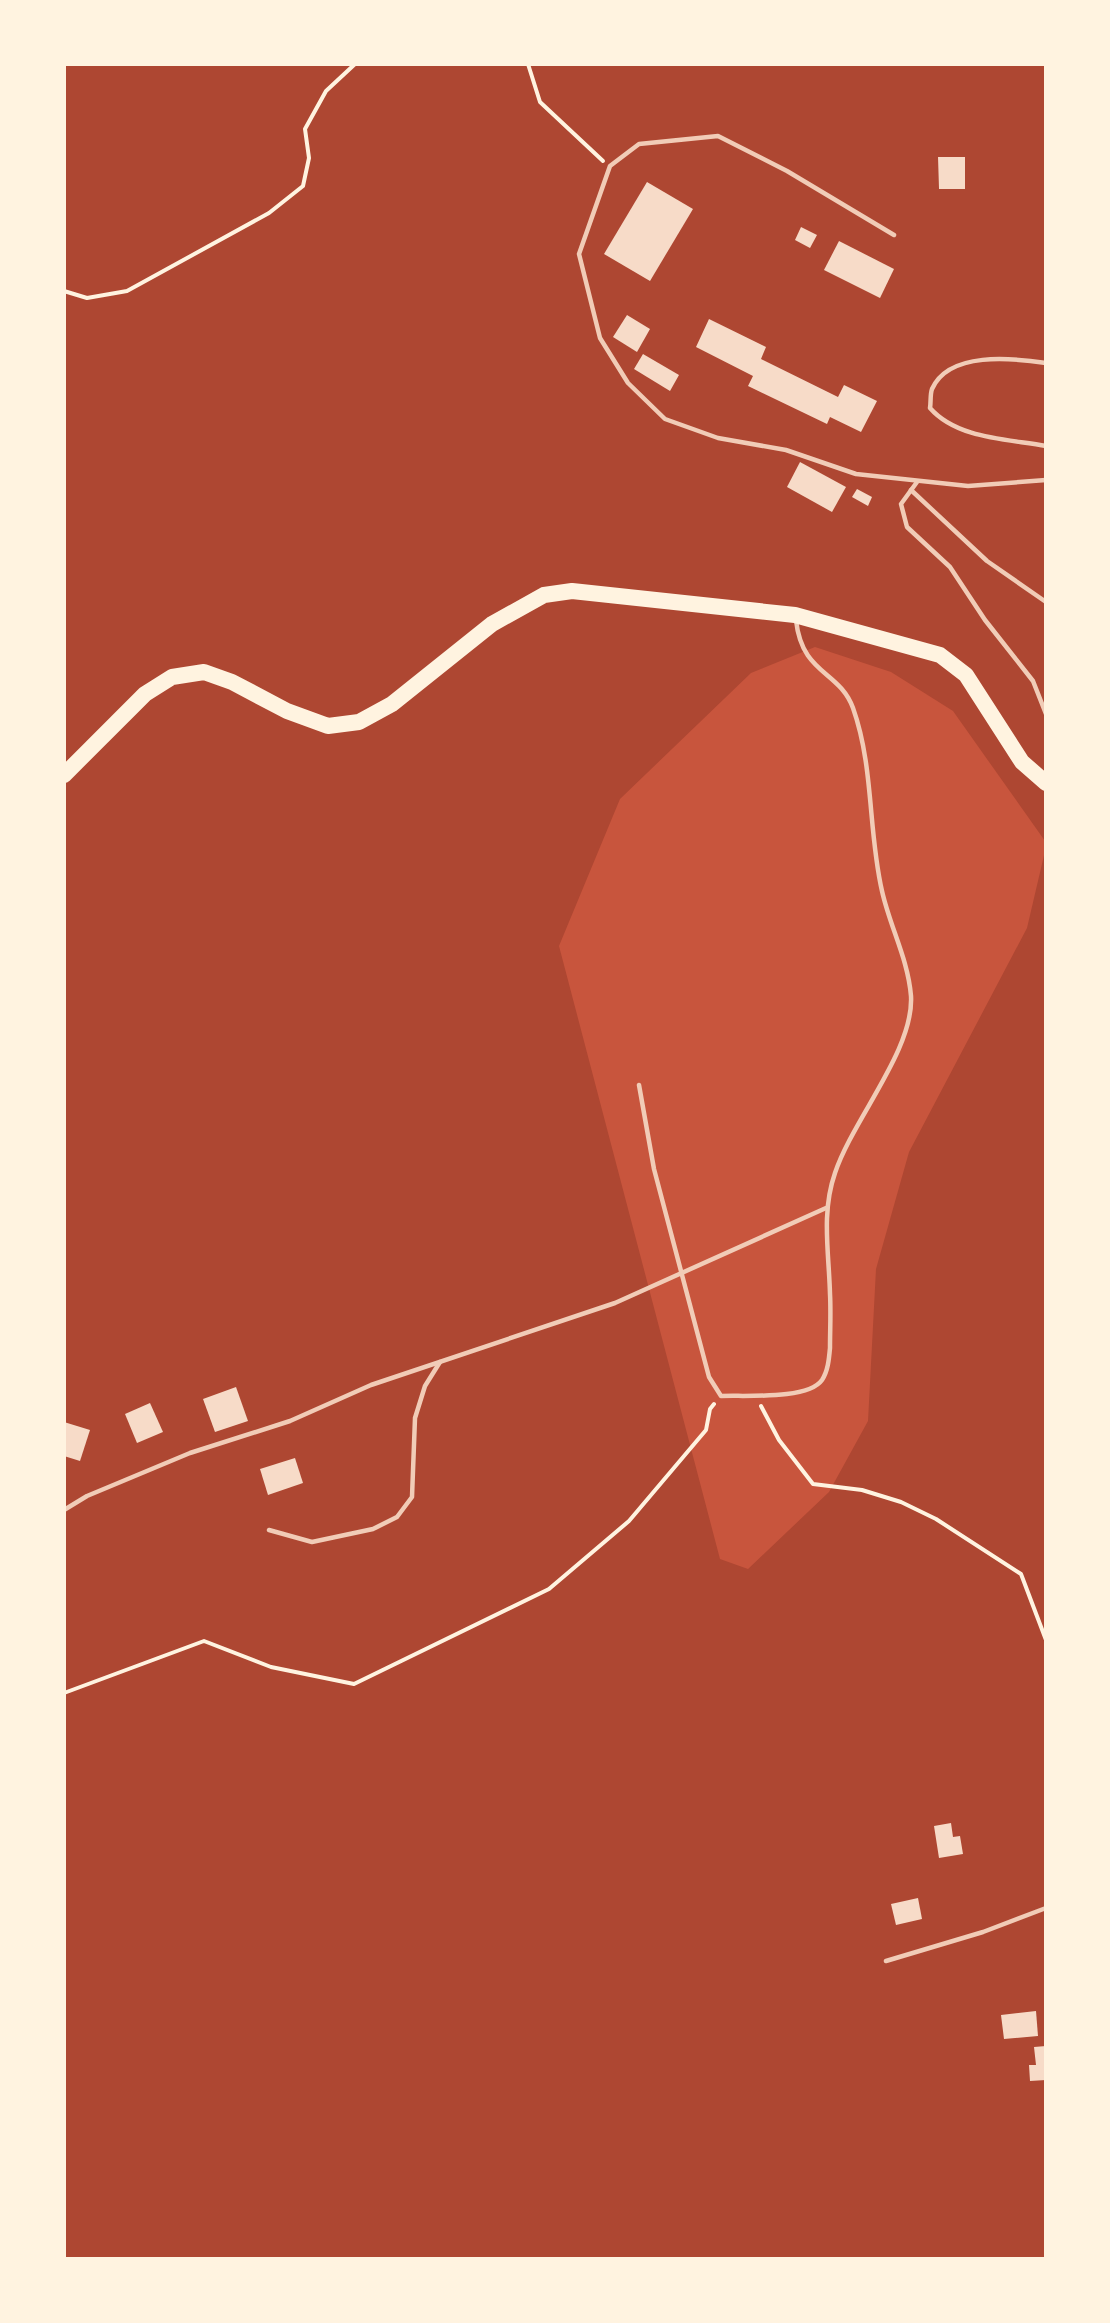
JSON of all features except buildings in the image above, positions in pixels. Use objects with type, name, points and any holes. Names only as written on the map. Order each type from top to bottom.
[{"type":"highway","points":[[64,775],[145,694],[172,677],[204,672],[232,682],[287,711],[328,726],[360,722],[392,704],[492,624],[544,595],[572,591],[603,592],[795,615],[940,655],[966,675],[1022,762],[1046,783]]},
{"type":"lane","points":[[894,235],[787,171],[718,136],[639,144],[610,166],[579,254],[600,338],[628,383],[665,419],[718,438],[786,450],[856,474],[968,486],[1046,480]]},
{"type":"lane","points":[[1046,363],[982,360],[948,370],[932,390],[930,408],[941,421],[969,432],[1046,446]]},
{"type":"lane","points":[[917,482],[901,504],[907,526],[950,567],[985,620],[1033,681],[1046,714]]},
{"type":"lane","points":[[911,490],[987,561],[1046,602]]},
{"type":"lane","points":[[639,1085],[654,1168],[710,1377],[721,1396],[808,1391],[821,1382],[827,1369],[831,1295],[826,1208],[835,1172],[908,1029],[911,998],[908,970],[882,892],[868,778],[852,706],[843,693],[806,657],[798,638],[795,615]]},
{"type":"lane","points":[[64,1510],[87,1496],[190,1453],[290,1420],[371,1385],[615,1304],[826,1208]]},
{"type":"lane","points":[[269,1530],[312,1542],[373,1530],[397,1517],[412,1497],[415,1418],[425,1386],[440,1362]]},
{"type":"lane","points":[[886,1961],[983,1932],[1046,1908]]},
{"type":"path","points":[[64,291],[87,298],[127,291],[270,213],[303,186],[309,158],[305,129],[326,91],[355,64]]},
{"type":"path","points":[[528,64],[540,102],[610,166]]},
{"type":"path","points":[[755,1395],[779,1440],[813,1484],[862,1490],[902,1502],[936,1519],[1021,1574],[1046,1640]]},
{"type":"path","points":[[64,1693],[204,1641],[271,1667],[354,1684],[549,1589],[628,1521],[706,1430],[710,1409],[721,1396]]},
{"type":"shaded area","points":[[64,65],[1045,65],[1045,841],[953,711],[891,672],[815,647],[751,673],[620,799],[559,946],[720,1559],[748,1569],[829,1492],[868,1421],[876,1269],[909,1152],[1027,928],[1045,851],[1045,2258],[65,2258]]}]
